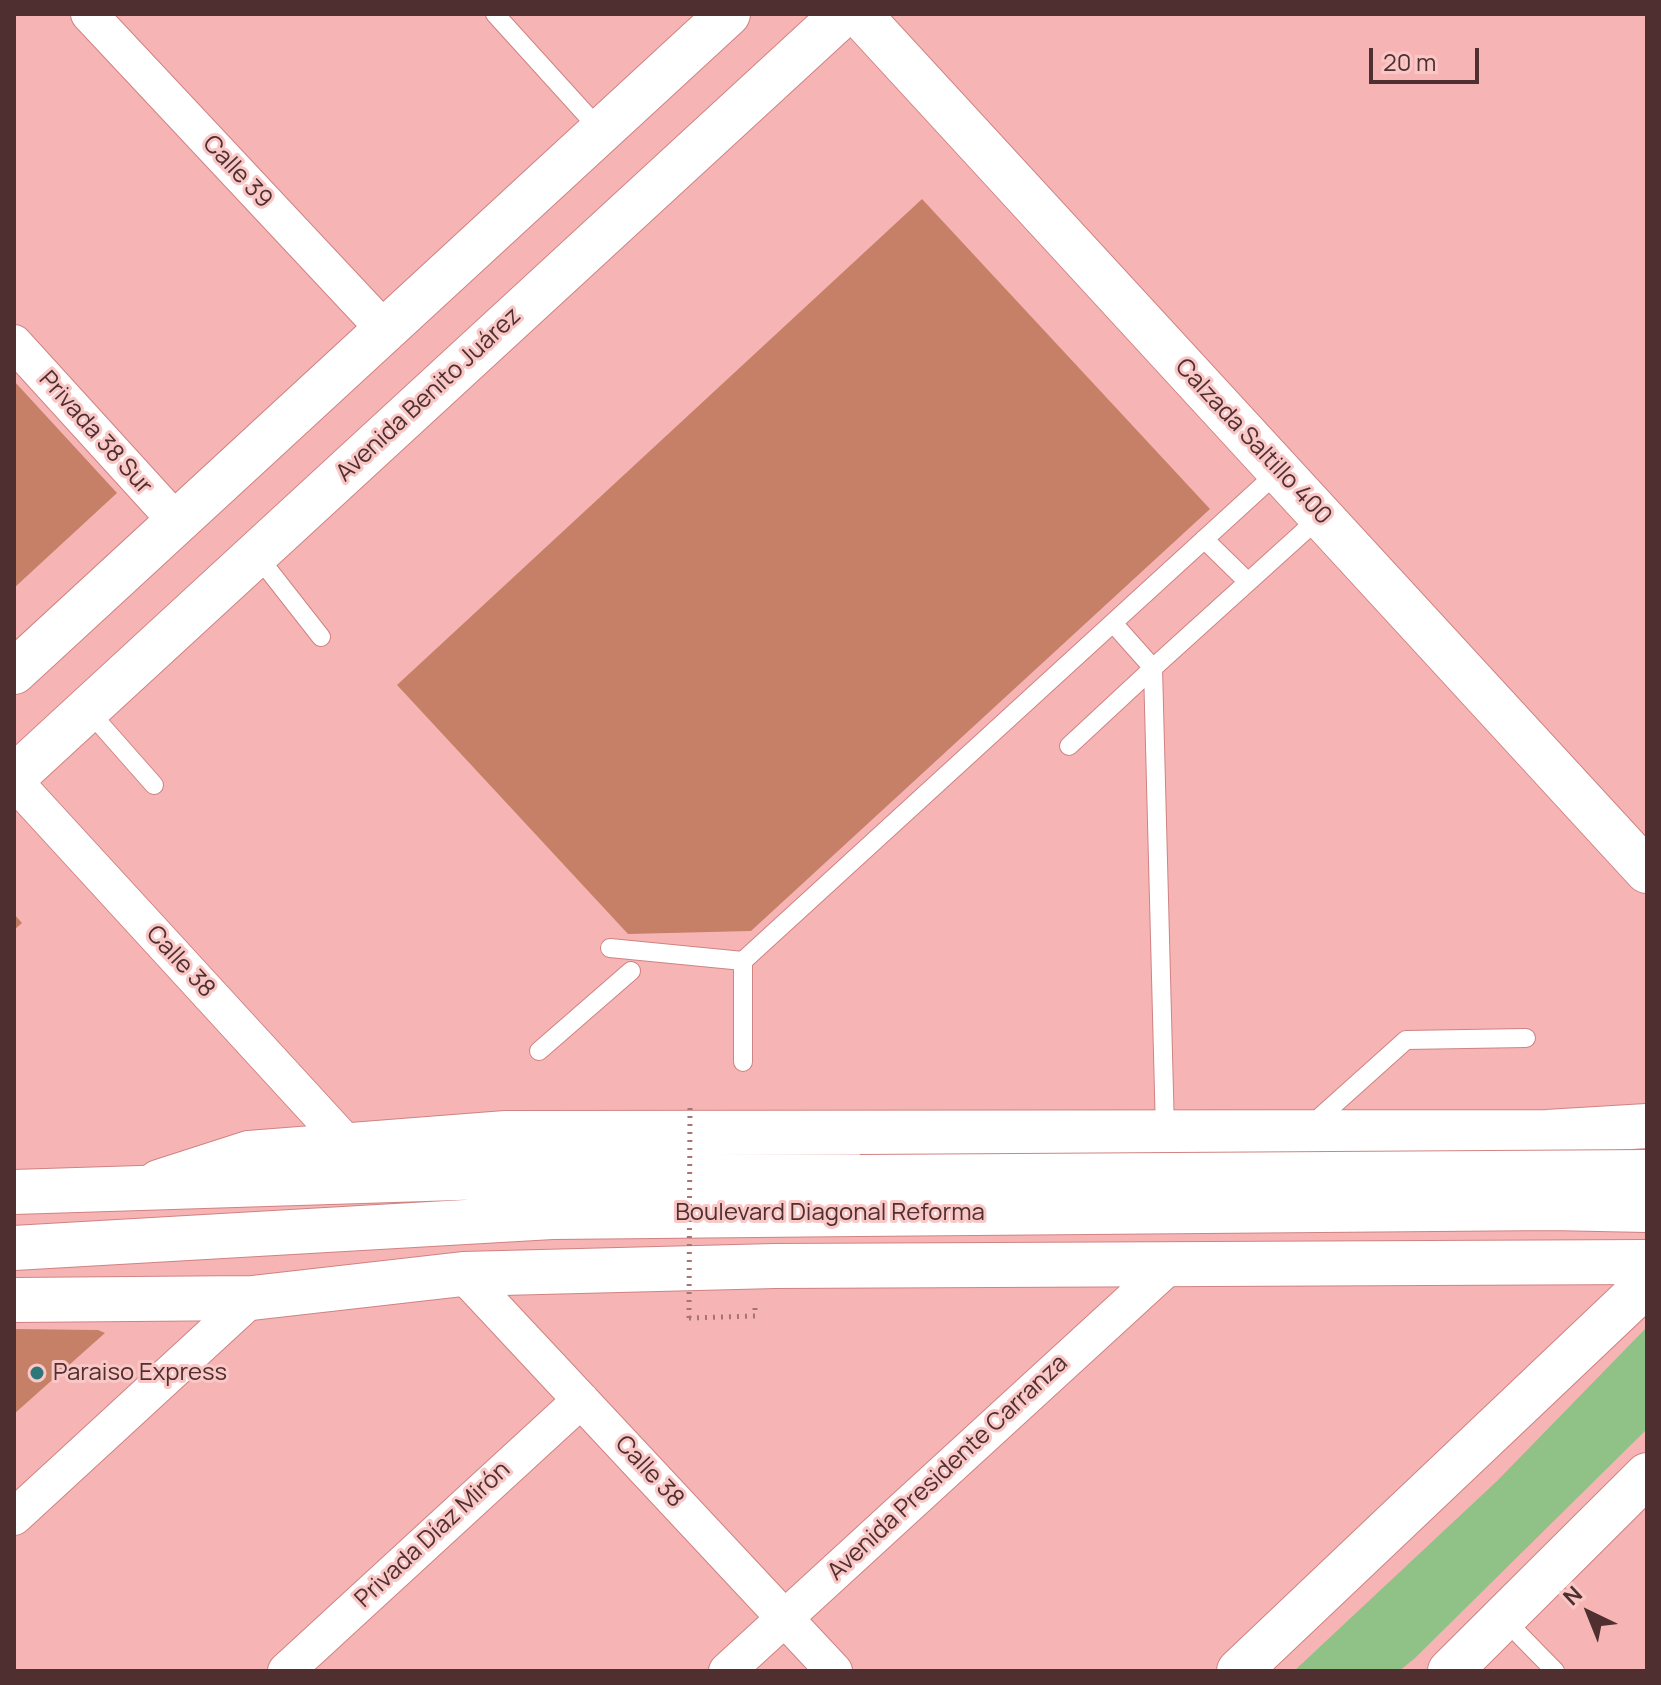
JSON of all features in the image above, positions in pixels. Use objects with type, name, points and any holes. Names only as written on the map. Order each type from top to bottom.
[{"type":"main road","points":[[14,672],[728,14]]},
{"type":"main road","name":"Avenida Benito Juárez","points":[[14,779],[843,14]]},
{"type":"main road","name":"Calzada Saltillo 400","points":[[859,14],[1647,871]]},
{"type":"main road","points":[[145,1187],[249,1153],[346,1143],[506,1133],[1547,1132],[1647,1126]]},
{"type":"main road","points":[[1502,1260],[1535,1250],[1560,1227],[1572,1194],[1567,1160],[1547,1132]]},
{"type":"main road","name":"Boulevard Diagonal Reforma","points":[[14,1248],[650,1213],[860,1196],[1647,1172]]},
{"type":"main road","name":"Boulevard Diagonal Reforma","points":[[14,1192],[551,1175],[860,1196],[1647,1210]]},
{"type":"main road","points":[[14,1300],[252,1298],[463,1274],[775,1266],[1169,1266],[1502,1260],[1647,1262]]},
{"type":"main road","points":[[1239,1671],[1647,1284]]},
{"type":"main road","points":[[1450,1671],[1647,1475]]},
{"type":"street","name":"Calle 39","points":[[89,14],[385,330]]},
{"type":"street","name":"Privada 38 Sur","points":[[14,343],[177,522]]},
{"type":"street","name":"Calle 38","points":[[14,779],[346,1143]]},
{"type":"street","name":"Avenida Presidente Carranza","points":[[727,1671],[1169,1266]]},
{"type":"street","name":"Calle 38","points":[[463,1274],[834,1671]]},
{"type":"street","points":[[14,1517],[252,1298]]},
{"type":"street","name":"Privada Díaz Mirón","points":[[286,1671],[581,1400]]},
{"type":"lane","points":[[495,14],[601,131]]},
{"type":"lane","points":[[743,1062],[743,961],[1279,471]]},
{"type":"lane","points":[[1069,746],[1321,516]]},
{"type":"lane","points":[[1204,539],[1248,582]]},
{"type":"lane","points":[[256,554],[321,637]]},
{"type":"lane","points":[[1113,623],[1153,668],[1165,1131]]},
{"type":"lane","points":[[87,709],[154,785]]},
{"type":"lane","points":[[610,948],[743,961]]},
{"type":"lane","points":[[539,1051],[631,971]]},
{"type":"lane","points":[[1304,1131],[1406,1040],[1526,1038]]},
{"type":"lane","points":[[1504,1619],[1555,1671]]},
{"type":"path","points":[[690,1108],[689,1318],[755,1316]]},
{"type":"green space","points":[[1647,1327],[1647,1429],[1414,1659],[1399,1671],[1294,1671],[1497,1481]]},
{"type":"building","points":[[922,199],[1210,509],[751,931],[628,934],[397,685]]},
{"type":"building","points":[[14,381],[117,493],[14,588]]},
{"type":"building","points":[[14,914],[22,923],[14,930]]},
{"type":"building","name":"Paraiso Express","points":[[14,1329],[98,1330],[105,1333],[14,1414]]},
{"type":"place","name":"Paraiso Express","points":[[37,1373]]}]
